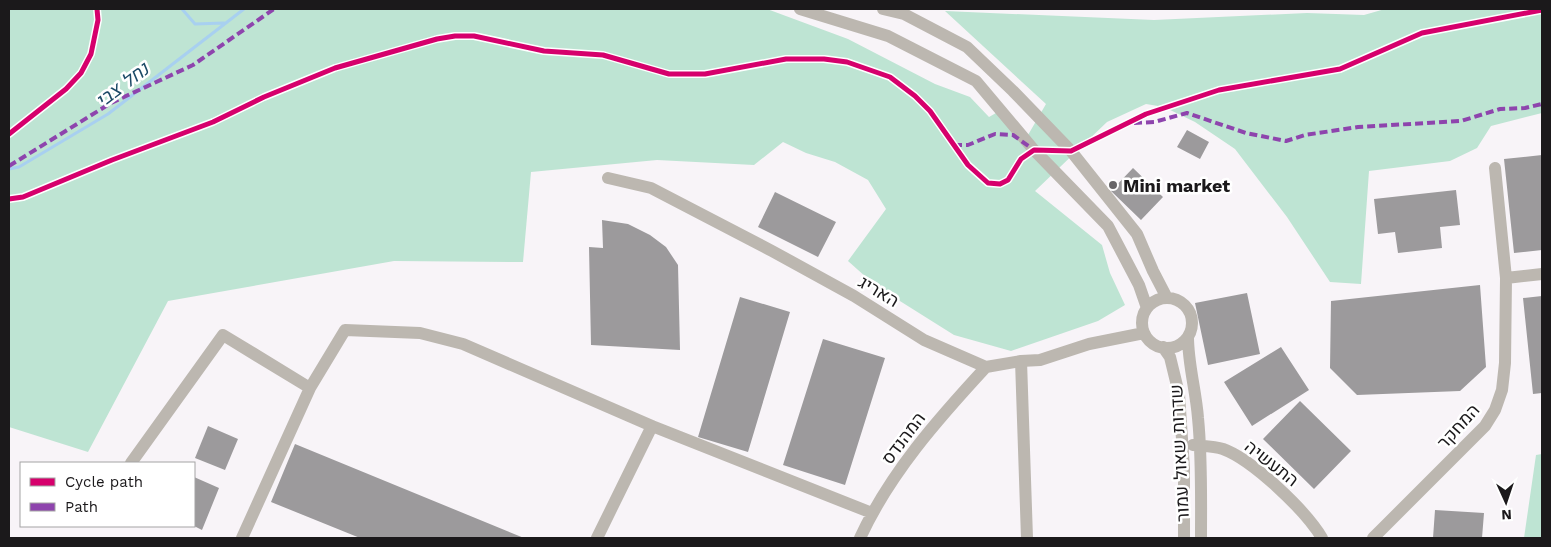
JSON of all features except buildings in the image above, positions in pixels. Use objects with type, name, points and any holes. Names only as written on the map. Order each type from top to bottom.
[{"type":"street","points":[[800,9],[888,36],[976,82],[1034,150],[1108,226],[1139,285],[1147,308]]},
{"type":"street","points":[[884,9],[904,14],[967,46],[1045,124],[1071,151],[1138,234],[1153,271],[1167,298]]},
{"type":"street","name":"המחקר","points":[[1373,538],[1485,426],[1495,410],[1502,390],[1505,364],[1506,278],[1495,168]]},
{"type":"street","name":"האריג","points":[[608,178],[651,188],[854,296],[924,340],[986,367]]},
{"type":"street","points":[[1506,278],[1542,274]]},
{"type":"street","points":[[1167,298],[1183,303],[1192,316],[1193,325],[1188,337],[1179,345],[1163,348],[1149,340],[1144,333],[1142,324],[1147,308],[1159,299],[1167,298]]},
{"type":"street","points":[[242,538],[310,388],[345,330],[420,333],[462,344],[652,426],[872,513]]},
{"type":"street","points":[[986,367],[1040,360],[1089,344],[1144,333]]},
{"type":"street","points":[[132,462],[223,335],[310,388]]},
{"type":"street","name":"שדרות שאול עמור","points":[[1188,337],[1188,352],[1196,391],[1200,445],[1201,538]]},
{"type":"street","name":"שדרות שאול עמור","points":[[1163,348],[1170,357],[1179,394],[1183,445],[1184,538]]},
{"type":"street","points":[[1021,361],[1027,538]]},
{"type":"street","name":"המהנדס","points":[[860,538],[872,513],[905,461],[986,367]]},
{"type":"street","points":[[597,538],[652,426]]},
{"type":"street","name":"התעשיה","points":[[1183,445],[1222,448],[1251,464],[1298,506],[1322,538]]},
{"type":"green space","points":[[9,9],[767,9],[848,39],[935,84],[970,97],[989,117],[996,113],[1028,135],[1046,104],[945,11],[1154,20],[1307,13],[1364,15],[1385,9],[1542,9],[1542,113],[1491,126],[1477,148],[1450,161],[1369,171],[1361,284],[1330,282],[1287,217],[1235,149],[1195,122],[1164,107],[1146,104],[1107,122],[1035,191],[1102,245],[1110,273],[1125,305],[1098,321],[1011,351],[954,335],[876,286],[848,261],[886,209],[868,180],[835,162],[806,153],[783,142],[754,165],[657,160],[531,172],[523,262],[394,261],[168,301],[88,452],[9,427]]},
{"type":"green space","points":[[1542,454],[1542,538],[1524,538],[1536,455]]},
{"type":"waterway","points":[[182,9],[195,24],[224,23]]},
{"type":"waterway","name":"נחל צבי","points":[[9,169],[19,167],[108,114],[244,9]]},
{"type":"marked path","points":[[9,166],[111,103],[193,65],[274,9]]},
{"type":"marked path","points":[[1134,123],[1154,122],[1187,113],[1246,133],[1286,141],[1305,135],[1358,127],[1461,121],[1500,109],[1525,108],[1542,104]]},
{"type":"marked path","points":[[954,145],[968,145],[995,134],[1013,135],[1034,150]]},
{"type":"cycle path","points":[[9,134],[66,89],[81,73],[91,54],[98,20],[97,9]]},
{"type":"cycle path","points":[[9,199],[23,197],[112,160],[213,122],[264,97],[335,68],[437,39],[455,36],[474,36],[544,51],[603,55],[669,74],[705,74],[786,59],[824,59],[847,62],[890,77],[915,96],[930,111],[968,165],[988,183],[1000,184],[1008,180],[1021,159],[1034,150],[1071,151],[1146,114],[1219,90],[1340,69],[1422,33],[1542,10]]},
{"type":"place","name":"Mini market","points":[[1113,185]]}]
